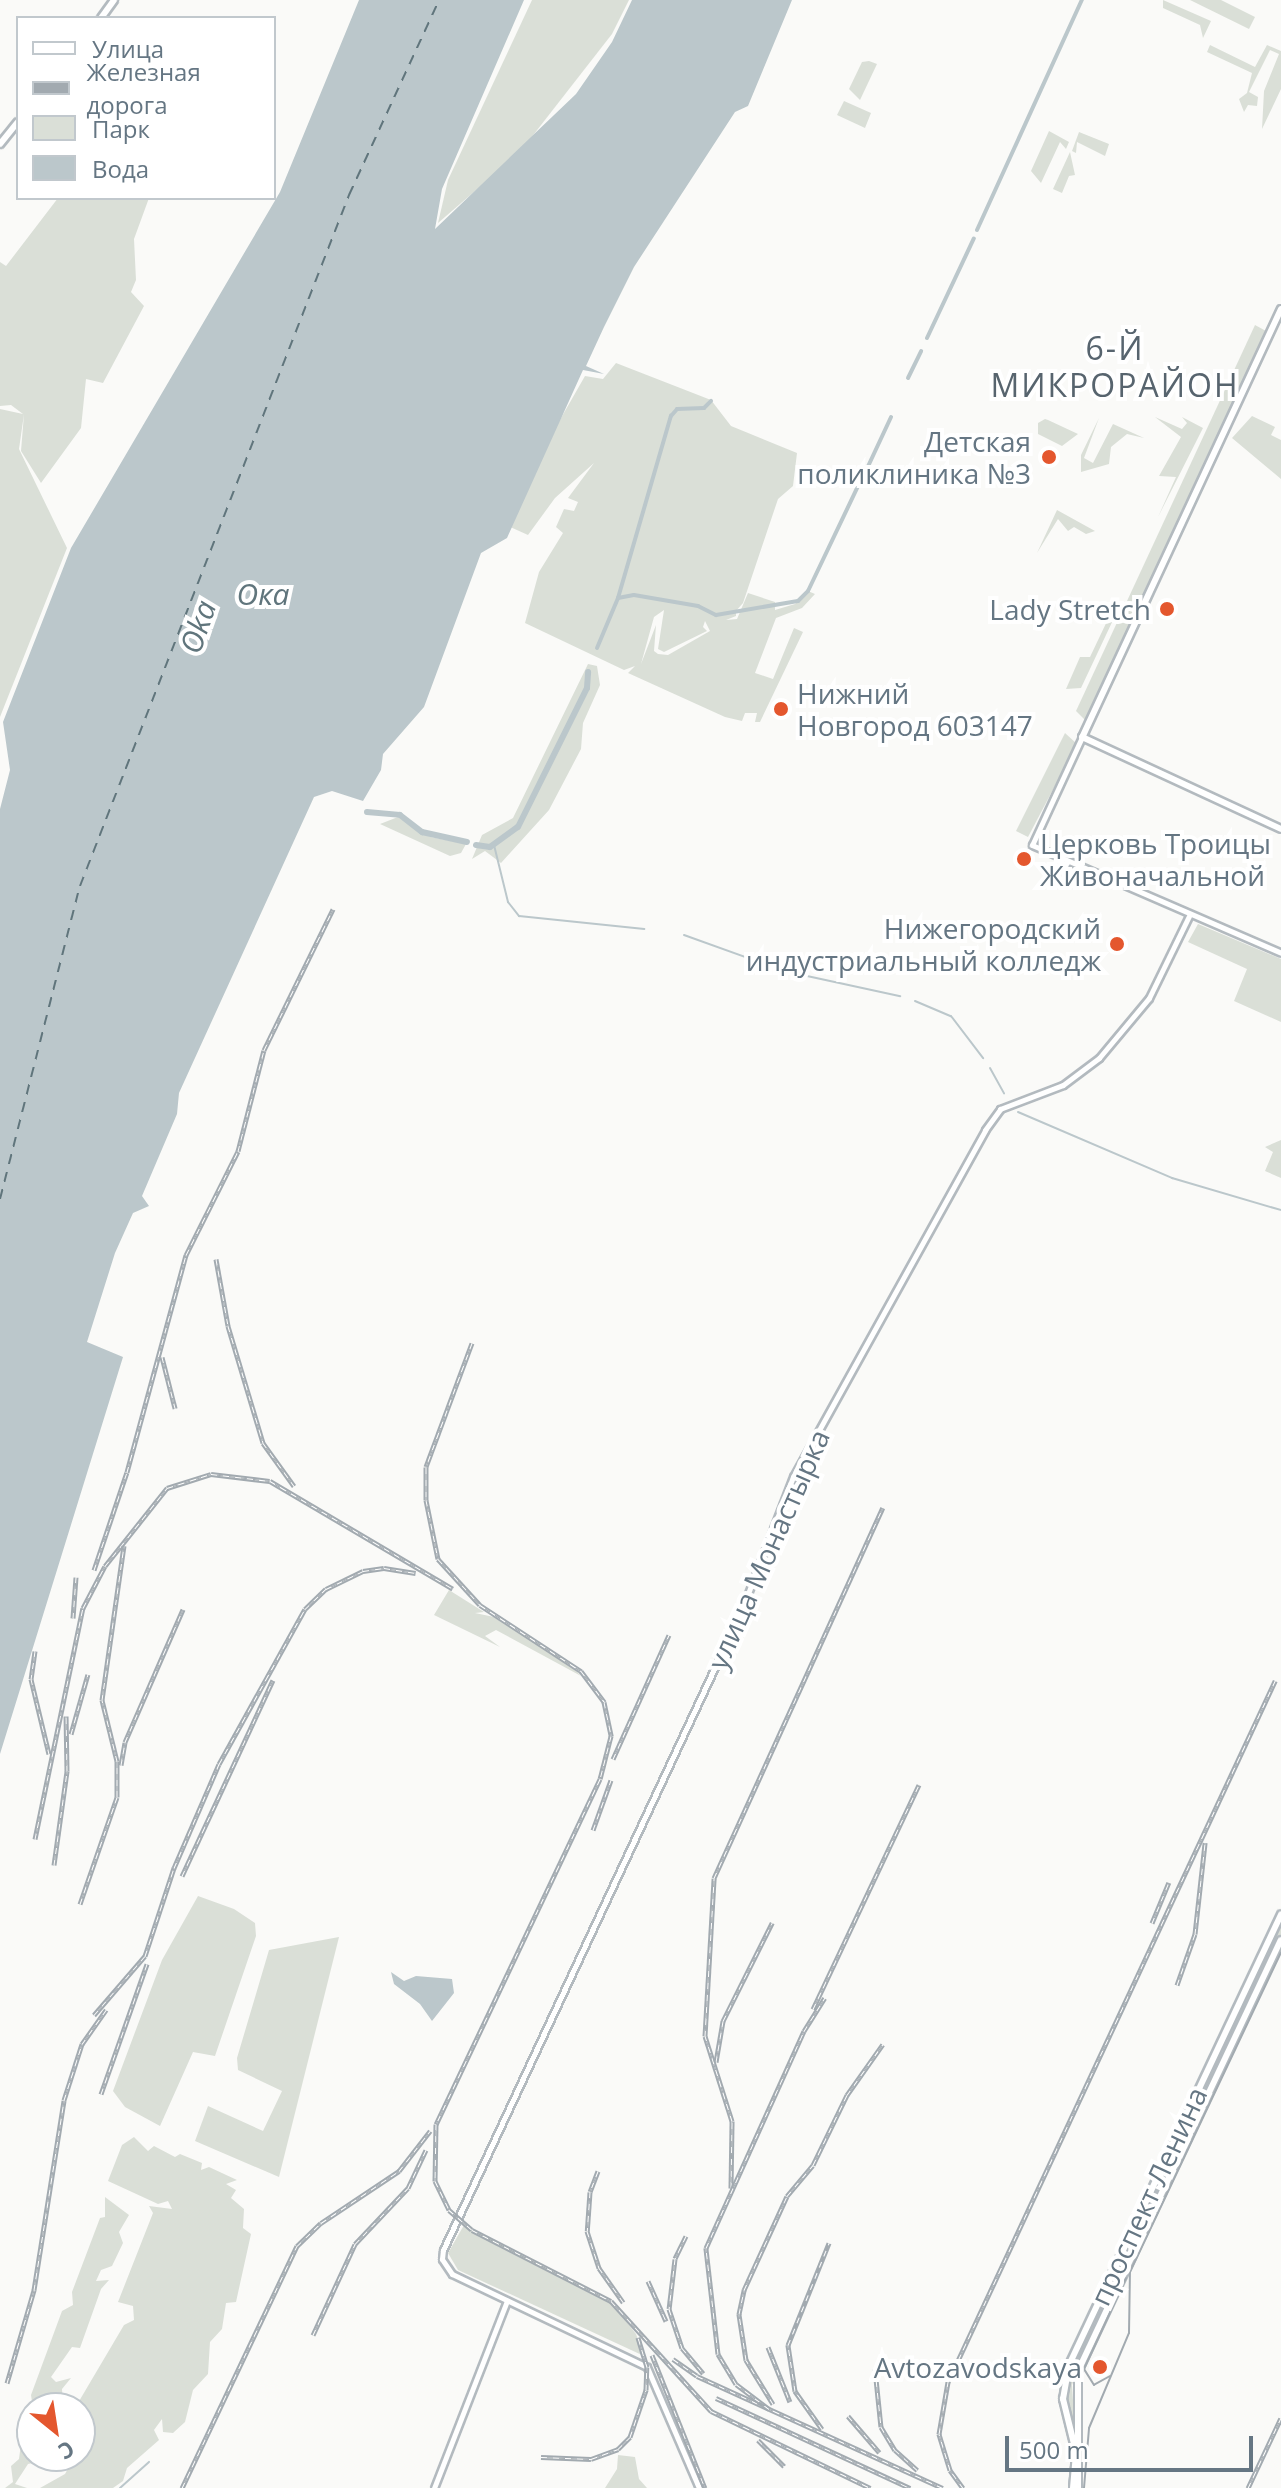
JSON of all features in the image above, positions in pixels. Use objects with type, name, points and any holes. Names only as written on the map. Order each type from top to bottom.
[{"type":"main road","points":[[0,144],[16,124]]},
{"type":"main road","points":[[1281,309],[1082,737],[1281,829]]},
{"type":"main road","name":"проспект Ленина","points":[[1076,2431],[1064,2406],[1064,2380],[1281,1914]]},
{"type":"main road","name":"проспект Ленина","points":[[1075,2488],[1077,2379],[1102,2319],[1281,1940]]},
{"type":"main road","points":[[1214,2057],[1223,2062]]},
{"type":"main road","points":[[1093,2314],[1102,2319]]},
{"type":"street","points":[[1082,737],[1032,845],[1281,953]]},
{"type":"street","name":"улица Монастырка","points":[[507,2301],[452,2274],[442,2259],[479,2173],[750,1591],[793,1477],[985,1130],[1000,1109],[1063,1085],[1099,1058],[1149,998],[1190,914]]},
{"type":"street","points":[[434,2488],[507,2301],[647,2367],[699,2488]]},
{"type":"green space","points":[[532,0],[629,0],[612,34],[520,152],[438,223],[448,180]]},
{"type":"green space","points":[[1163,0],[1211,21],[1203,38],[1200,25],[1163,8]]},
{"type":"green space","points":[[1190,0],[1221,0],[1255,17],[1249,29]]},
{"type":"green space","points":[[1210,45],[1255,67],[1267,45],[1281,51],[1281,89],[1262,129],[1264,91],[1279,54],[1270,50],[1249,92],[1258,97],[1257,106],[1248,105],[1244,112],[1239,99],[1247,93],[1252,73],[1207,52]]},
{"type":"green space","points":[[862,62],[877,64],[860,100],[849,89]]},
{"type":"green space","points":[[844,101],[871,113],[865,128],[837,115]]},
{"type":"green space","points":[[1049,131],[1069,142],[1066,149],[1060,142],[1041,183],[1031,171]]},
{"type":"green space","points":[[1079,132],[1109,144],[1105,156],[1077,142],[1076,153],[1072,151]]},
{"type":"green space","points":[[1070,152],[1075,175],[1069,176],[1062,193],[1053,189]]},
{"type":"green space","points":[[56,200],[148,200],[134,239],[136,280],[131,292],[144,306],[103,383],[86,379],[81,428],[41,483],[21,451],[24,414],[19,449],[67,548],[0,717],[0,409],[23,414],[11,405],[0,406],[0,262],[6,266]]},
{"type":"green space","points":[[1255,325],[1266,331],[1086,721],[1076,711]]},
{"type":"green space","points":[[616,363],[711,400],[731,426],[797,453],[793,486],[778,499],[743,603],[736,616],[726,620],[737,619],[748,593],[775,602],[775,610],[795,604],[808,591],[815,594],[802,608],[776,618],[755,673],[773,679],[794,628],[803,632],[760,722],[755,722],[757,713],[745,713],[742,721],[725,717],[628,673],[635,666],[624,670],[525,623],[539,572],[563,533],[556,527],[564,509],[574,511],[578,502],[568,498],[594,463],[555,498],[528,535],[501,523],[585,376],[603,379]],"holes":[[[664,610],[658,649],[664,652],[707,631],[703,627],[705,621],[710,631],[668,655],[658,654],[654,651],[656,625],[641,664],[654,617]]]},
{"type":"green space","points":[[1252,416],[1275,427],[1271,435],[1281,440],[1281,479],[1232,438]]},
{"type":"green space","points":[[1155,417],[1182,429],[1187,423],[1182,417],[1203,428],[1158,517],[1176,477],[1159,476],[1181,437]]},
{"type":"green space","points":[[1099,418],[1084,458],[1093,463],[1113,424],[1144,438],[1127,434],[1111,447],[1109,464],[1081,472],[1081,455]]},
{"type":"green space","points":[[1045,419],[1078,434],[1062,446],[1038,434],[1038,423]]},
{"type":"green space","points":[[1057,510],[1095,531],[1086,534],[1074,527],[1068,531],[1058,519],[1037,553]]},
{"type":"green space","points":[[1109,617],[1114,618],[1081,688],[1066,689],[1080,657],[1090,657]]},
{"type":"green space","points":[[588,664],[597,666],[600,685],[583,723],[581,749],[549,810],[501,863],[485,851],[472,859],[482,835],[513,818]]},
{"type":"green space","points":[[1065,733],[1077,744],[1028,837],[1016,831]]},
{"type":"green space","points":[[398,817],[431,837],[466,844],[461,853],[450,856],[380,824]]},
{"type":"green space","points":[[1198,924],[1281,959],[1281,1022],[1234,1001],[1247,969],[1188,942]]},
{"type":"green space","points":[[1281,1140],[1281,1178],[1265,1171],[1273,1152],[1265,1147]]},
{"type":"green space","points":[[449,1590],[484,1612],[475,1613],[494,1617],[568,1662],[581,1676],[496,1630],[485,1636],[500,1647],[434,1615]]},
{"type":"green space","points":[[198,1896],[234,1909],[255,1923],[256,1936],[215,2056],[193,2052],[160,2126],[125,2107],[113,2091],[162,1960]]},
{"type":"green space","points":[[1281,1919],[1281,1935],[1221,2057],[1230,2029]]},
{"type":"green space","points":[[339,1937],[279,2177],[195,2141],[208,2106],[263,2131],[282,2091],[238,2070],[237,2058],[269,1950]]},
{"type":"green space","points":[[1217,2061],[1213,2079],[1099,2313],[1101,2303]]},
{"type":"green space","points":[[134,2137],[148,2151],[154,2146],[175,2157],[180,2154],[202,2163],[201,2170],[209,2167],[237,2180],[226,2184],[236,2190],[231,2198],[244,2209],[243,2228],[251,2234],[236,2302],[226,2303],[222,2329],[210,2342],[208,2374],[193,2390],[185,2422],[173,2433],[163,2432],[162,2419],[154,2430],[159,2440],[127,2468],[123,2481],[113,2488],[40,2488],[66,2472],[96,2472],[96,2392],[84,2392],[124,2325],[134,2320],[133,2306],[118,2302],[153,2213],[149,2206],[172,2209],[168,2201],[158,2204],[108,2181],[122,2145]]},
{"type":"green space","points":[[105,2197],[129,2215],[119,2232],[123,2243],[112,2266],[101,2270],[96,2281],[109,2280],[101,2289],[80,2348],[72,2347],[51,2377],[56,2382],[71,2378],[62,2392],[32,2392],[62,2311],[73,2305],[72,2292],[100,2218],[105,2217]]},
{"type":"green space","points":[[464,2225],[611,2302],[636,2334],[644,2356],[458,2270],[448,2253]]},
{"type":"green space","points":[[1095,2319],[1072,2385],[1075,2430],[1065,2401],[1070,2371]]},
{"type":"green space","points":[[618,2455],[635,2457],[639,2479],[647,2488],[605,2488],[617,2469]]},
{"type":"green space","points":[[16,2462],[16,2472],[23,2472],[15,2484],[27,2488],[5,2488],[13,2482],[11,2466]]},
{"type":"water","name":"Ока","points":[[359,0],[524,0],[442,189],[435,229],[576,94],[612,42],[632,0],[792,0],[748,106],[735,112],[634,267],[586,366],[604,374],[583,370],[507,538],[481,553],[424,707],[383,754],[381,770],[363,801],[332,791],[314,797],[179,1093],[177,1114],[142,1196],[149,1206],[133,1213],[115,1253],[87,1342],[123,1357],[0,1754],[0,809],[10,770],[3,722],[71,548],[280,192]]},
{"type":"water","points":[[391,1972],[404,1981],[416,1976],[452,1979],[454,1993],[432,2021],[420,2004],[394,1984]]},
{"type":"waterway","points":[[977,230],[1082,0]]},
{"type":"waterway","points":[[927,338],[974,238]]},
{"type":"waterway","points":[[908,378],[921,351]]},
{"type":"waterway","points":[[618,598],[671,416],[677,409],[704,408],[711,401]]},
{"type":"waterway","points":[[864,475],[891,417]]},
{"type":"waterway","points":[[597,648],[618,598],[634,595],[698,606],[716,615],[798,601],[808,591],[861,480]]},
{"type":"waterway","points":[[476,845],[490,847],[518,827],[587,688],[588,672]]},
{"type":"waterway","points":[[367,812],[400,815],[422,832],[467,842]]},
{"type":"waterway","points":[[494,845],[508,902],[519,916],[644,929]]},
{"type":"waterway","points":[[684,935],[784,971],[900,996]]},
{"type":"waterway","points":[[915,1001],[951,1016],[983,1058]]},
{"type":"waterway","points":[[990,1068],[1004,1093]]},
{"type":"waterway","points":[[1018,1112],[1172,1178],[1281,1210]]},
{"type":"waterway","points":[[120,2488],[149,2462]]},
{"type":"ferry route","points":[[0,1199],[80,886],[349,195],[439,0]]},
{"type":"tram line","points":[[1084,2488],[1089,2428],[1129,2333],[1130,2272],[1281,1953]]},
{"type":"tram line","points":[[1110,2376],[1094,2385],[1084,2369],[1126,2278]]},
{"type":"railway","points":[[94,1570],[127,1472],[186,1255],[238,1151],[264,1050],[333,909]]},
{"type":"railway","points":[[216,1259],[228,1326],[263,1443],[294,1486]]},
{"type":"railway","points":[[472,1343],[426,1467],[426,1500],[438,1559],[480,1605],[581,1671],[604,1702],[611,1736],[600,1779],[436,2124],[435,2181],[449,2210],[472,2230],[611,2301],[711,2411],[870,2488]]},
{"type":"railway","points":[[162,1357],[175,1408]]},
{"type":"railway","points":[[35,1839],[83,1608],[105,1566],[167,1488],[211,1474],[270,1481],[453,1589]]},
{"type":"railway","points":[[731,2188],[732,2121],[705,2036],[714,1878],[883,1508]]},
{"type":"railway","points":[[80,1904],[117,1797],[117,1761],[102,1700],[124,1546]]},
{"type":"railway","points":[[94,2015],[145,1956],[174,1868],[219,1764],[305,1609],[326,1589],[363,1571],[384,1568],[416,1573]]},
{"type":"railway","points":[[73,1618],[76,1577]]},
{"type":"railway","points":[[121,1765],[125,1742],[183,1609]]},
{"type":"railway","points":[[613,1759],[669,1635]]},
{"type":"railway","points":[[35,1651],[31,1679],[49,1754]]},
{"type":"railway","points":[[71,1734],[88,1674]]},
{"type":"railway","points":[[182,1876],[273,1680]]},
{"type":"railway","points":[[963,2488],[950,2470],[939,2434],[948,2382],[1275,1681]]},
{"type":"railway","points":[[54,1865],[67,1771],[66,1716]]},
{"type":"railway","points":[[593,1830],[611,1780]]},
{"type":"railway","points":[[813,2009],[919,1785]]},
{"type":"railway","points":[[1177,1985],[1195,1934],[1205,1843]]},
{"type":"railway","points":[[1152,1923],[1169,1882]]},
{"type":"railway","points":[[716,2062],[723,2021],[772,1923]]},
{"type":"railway","points":[[101,2094],[147,1964]]},
{"type":"railway","points":[[769,2409],[736,2384],[718,2354],[706,2248],[804,2031],[825,1998]]},
{"type":"railway","points":[[7,2383],[34,2290],[64,2100],[82,2044],[106,2010]]},
{"type":"railway","points":[[773,2404],[746,2360],[739,2314],[744,2290],[787,2196],[813,2165],[847,2095],[883,2044]]},
{"type":"railway","points":[[182,2488],[297,2246],[321,2223],[399,2171],[430,2131]]},
{"type":"railway","points":[[313,2335],[355,2244],[408,2188],[426,2150]]},
{"type":"railway","points":[[598,2171],[590,2192],[587,2231],[599,2268],[623,2302]]},
{"type":"railway","points":[[686,2236],[675,2259],[669,2309],[682,2348],[703,2373]]},
{"type":"railway","points":[[822,2429],[795,2391],[788,2345],[829,2243]]},
{"type":"railway","points":[[648,2281],[666,2321]]},
{"type":"railway","points":[[541,2457],[591,2459],[618,2449],[630,2437],[646,2390],[647,2367],[638,2337]]},
{"type":"railway","points":[[768,2347],[790,2402]]},
{"type":"railway","points":[[652,2355],[705,2488]]},
{"type":"railway","points":[[673,2359],[697,2376],[943,2488]]},
{"type":"railway","points":[[875,2369],[881,2427],[895,2450],[917,2470]]},
{"type":"railway","points":[[716,2398],[910,2488]]},
{"type":"railway","points":[[848,2416],[879,2452]]},
{"type":"railway","points":[[1248,2488],[1281,2418]]},
{"type":"railway","points":[[758,2440],[784,2466]]},
{"type":"place","name":"Детская поликлиника №3","points":[[1049,457]]},
{"type":"place","name":"Lady Stretch","points":[[1167,609]]},
{"type":"place","name":"Нижний Новгород 603147","points":[[781,709]]},
{"type":"place","name":"Церковь Троицы Живоначальной","points":[[1024,859]]},
{"type":"place","name":"Нижегородский индустриальный колледж","points":[[1117,944]]},
{"type":"place","name":"Avtozavodskaya","points":[[1100,2367]]},
{"type":"district","name":"6-Й МИКРОРАЙОН","points":[[1115,368]]},
{"type":"water label","name":"Oka","points":[[198,627]]}]
